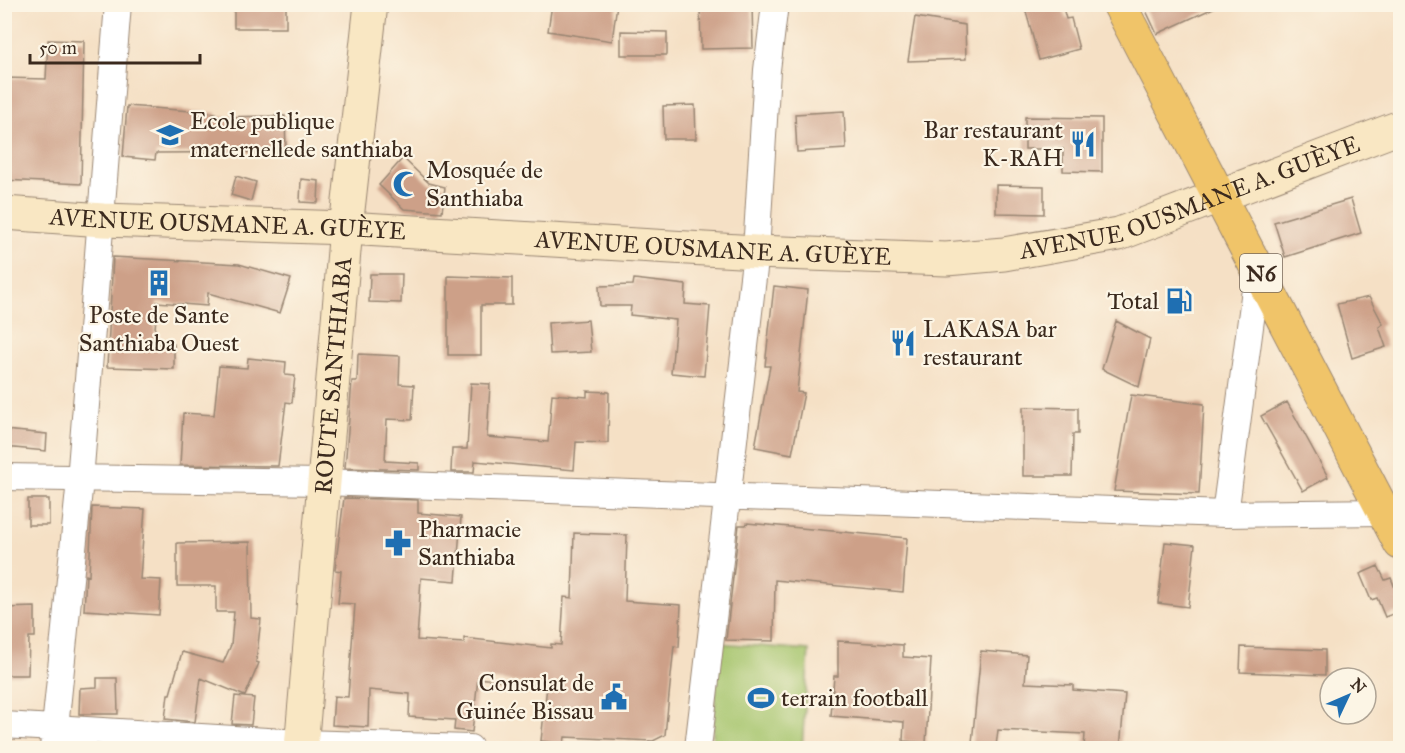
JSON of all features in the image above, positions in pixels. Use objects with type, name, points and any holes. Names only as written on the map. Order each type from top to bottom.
[{"type":"main road","name":"N6","points":[[1119,4],[1401,543]]},
{"type":"street","points":[[54,738],[103,220],[118,4]]},
{"type":"street","name":"ROUTE SANTHIABA","points":[[301,746],[322,482],[346,228],[371,4]]},
{"type":"street","points":[[698,748],[756,252],[767,70],[775,4]]},
{"type":"street","name":"AVENUE OUSMANE A. GUÈYE","points":[[4,213],[103,220],[346,228],[906,259],[1004,254],[1119,234],[1220,198],[1401,127]]},
{"type":"street","points":[[1225,514],[1258,267]]},
{"type":"street","points":[[4,477],[80,480],[322,482],[1225,514],[1384,512]]},
{"type":"street","points":[[4,724],[54,738],[301,746],[470,748]]},
{"type":"green space","name":"terrain football","points":[[719,643],[809,650],[802,748],[712,747]]},
{"type":"building","points":[[234,4],[286,4],[286,28],[234,28]]},
{"type":"building","points":[[552,4],[617,4],[612,41],[548,31]]},
{"type":"building","points":[[700,4],[752,4],[753,48],[701,49]]},
{"type":"building","points":[[1024,4],[1062,4],[1066,19],[1071,18],[1079,49],[1039,60]]},
{"type":"building","points":[[1143,4],[1222,4],[1157,34]]},
{"type":"building","points":[[915,17],[965,25],[966,59],[908,61]]},
{"type":"building","points":[[621,31],[667,32],[667,55],[621,55]]},
{"type":"building","points":[[48,40],[84,41],[81,184],[4,180],[4,78],[46,79]]},
{"type":"building","points":[[695,105],[696,139],[664,139],[663,106]]},
{"type":"building","name":"Ecole publique maternellede santhiaba","points":[[127,106],[216,113],[216,117],[285,116],[286,152],[156,153],[155,160],[123,157]]},
{"type":"building","points":[[844,111],[846,149],[797,152],[795,114]]},
{"type":"building","name":"Bar restaurant K-RAH","points":[[1025,117],[1102,118],[1102,172],[1063,171],[1063,149],[1025,149]]},
{"type":"building","name":"Mosquée de Santhiaba","points":[[403,158],[429,183],[445,187],[442,212],[404,209],[379,185]]},
{"type":"building","points":[[236,176],[256,182],[251,201],[231,195]]},
{"type":"building","points":[[301,179],[319,181],[318,203],[300,202]]},
{"type":"building","points":[[996,185],[1044,186],[1044,214],[996,213]]},
{"type":"building","points":[[1351,199],[1361,233],[1285,257],[1274,222]]},
{"type":"building","points":[[113,257],[239,264],[291,279],[280,313],[208,293],[207,306],[157,302],[154,344],[174,344],[174,369],[107,367]]},
{"type":"building","points":[[370,274],[402,274],[401,303],[369,302]]},
{"type":"building","points":[[448,276],[512,278],[512,305],[481,305],[481,355],[448,355]]},
{"type":"building","points":[[634,279],[686,285],[685,304],[710,306],[704,376],[671,373],[676,320],[630,315],[631,306],[600,306],[599,286],[633,285]]},
{"type":"building","points":[[774,286],[808,290],[797,392],[804,393],[792,454],[755,447],[770,366],[765,366]]},
{"type":"building","points":[[1369,297],[1383,324],[1379,327],[1386,347],[1352,358],[1337,304]]},
{"type":"building","points":[[588,320],[591,352],[550,354],[548,323]]},
{"type":"building","points":[[1116,321],[1150,339],[1139,387],[1102,369]]},
{"type":"building","points":[[358,354],[400,356],[399,384],[414,385],[412,420],[387,419],[385,461],[419,463],[419,470],[345,468],[352,381],[357,381]]},
{"type":"building","points":[[248,358],[286,362],[285,375],[295,376],[292,403],[286,402],[278,466],[180,465],[183,413],[214,415],[219,366],[247,368]]},
{"type":"building","points":[[471,383],[490,384],[487,437],[548,442],[552,394],[587,397],[587,391],[609,392],[608,443],[576,442],[574,470],[475,461],[474,472],[451,472],[452,449],[467,449]]},
{"type":"building","points":[[1131,395],[1204,404],[1199,494],[1114,491]]},
{"type":"building","points":[[1287,402],[1328,477],[1303,491],[1261,416]]},
{"type":"building","points":[[1023,407],[1078,408],[1078,434],[1073,434],[1072,476],[1023,476]]},
{"type":"building","points":[[4,430],[47,434],[46,451],[4,447]]},
{"type":"building","points":[[344,498],[418,500],[418,513],[461,517],[456,581],[421,578],[417,640],[464,643],[464,638],[551,648],[551,644],[561,645],[564,597],[572,598],[574,533],[627,535],[625,601],[681,605],[679,647],[674,646],[665,735],[653,741],[565,737],[564,744],[541,741],[547,686],[478,678],[472,732],[454,730],[455,720],[409,717],[410,694],[369,690],[368,727],[332,725],[334,696],[348,697],[355,604],[338,603],[341,571],[335,570]]},
{"type":"building","points":[[28,499],[49,499],[49,525],[28,525]]},
{"type":"building","points":[[92,507],[145,509],[140,579],[161,580],[159,615],[84,610],[86,575],[89,576]]},
{"type":"building","points":[[747,523],[907,538],[903,592],[775,580],[774,641],[726,640],[739,525]]},
{"type":"building","points":[[250,542],[251,618],[261,619],[256,662],[259,663],[245,696],[201,678],[195,722],[165,719],[168,694],[170,694],[182,652],[223,663],[231,645],[234,612],[216,612],[216,586],[177,586],[177,543]]},
{"type":"building","points":[[1165,542],[1195,545],[1188,607],[1158,603]]},
{"type":"building","points":[[1378,566],[1385,580],[1391,578],[1395,588],[1401,586],[1401,611],[1385,617],[1377,598],[1371,600],[1360,574]]},
{"type":"building","points":[[35,607],[35,637],[29,637],[28,675],[4,675],[4,608]]},
{"type":"building","points":[[838,641],[903,645],[903,657],[931,659],[926,743],[903,741],[904,722],[831,716],[834,676],[838,676]]},
{"type":"building","points":[[1241,647],[1325,650],[1325,666],[1318,666],[1318,675],[1240,672]]},
{"type":"building","points":[[981,651],[1027,655],[1025,683],[1073,685],[1073,690],[1125,694],[1120,748],[1084,748],[1085,734],[998,730],[996,746],[972,743]]},
{"type":"building","points":[[97,678],[117,678],[118,714],[79,714],[80,688],[97,687]]},
{"type":"building","points":[[235,696],[254,698],[251,725],[232,724]]},
{"type":"place","name":"Ecole publique maternellede santhiaba","points":[[170,135]]},
{"type":"place","name":"Bar restaurant K-RAH","points":[[1083,144]]},
{"type":"place","name":"Mosquée de Santhiaba","points":[[406,184]]},
{"type":"place","name":"Poste de Sante Santhiaba Ouest","points":[[159,283]]},
{"type":"place","name":"Total","points":[[1179,301]]},
{"type":"place","name":"LAKASA bar restaurant","points":[[903,343]]},
{"type":"place","name":"Pharmacie Santhiaba","points":[[398,543]]},
{"type":"place","name":"Consulat de Guinée Bissau","points":[[614,697]]},
{"type":"place","name":"terrain football","points":[[761,698]]}]
